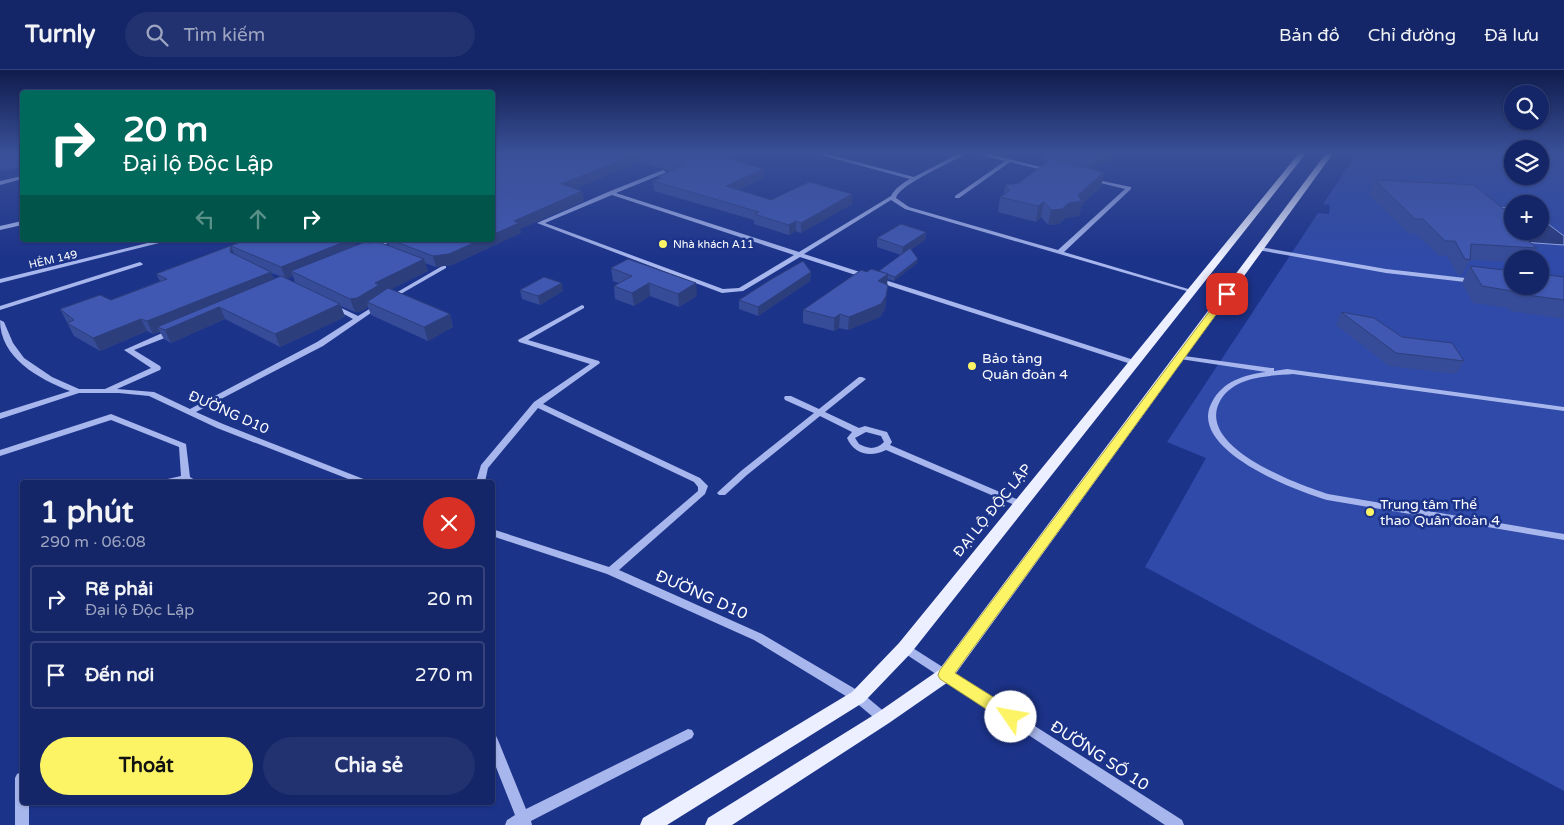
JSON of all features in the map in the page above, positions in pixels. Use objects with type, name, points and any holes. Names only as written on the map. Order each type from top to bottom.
[{"type":"main road","name":"ĐẠI LỘ ĐỘC LẬP","points":[[650,825],[858,698],[905,648],[1276,187]]},
{"type":"main road","points":[[715,825],[883,718],[945,675],[1305,187]]},
{"type":"street","points":[[625,187],[540,223],[726,292],[741,290],[893,197],[901,187]]},
{"type":"street","points":[[1059,253],[1129,188],[1125,187]]},
{"type":"street","points":[[610,193],[1134,363]]},
{"type":"street","points":[[893,197],[895,202],[907,208],[1192,291]]},
{"type":"street","points":[[0,228],[20,223]]},
{"type":"street","name":"HẺM 149","points":[[0,281],[151,242]]},
{"type":"street","points":[[376,247],[384,250]]},
{"type":"street","points":[[0,308],[140,264]]},
{"type":"street","points":[[190,412],[320,344],[357,318],[440,269],[428,268]]},
{"type":"street","points":[[322,301],[357,318]]},
{"type":"street","points":[[1,326],[9,344],[34,369],[58,384],[78,391]]},
{"type":"street","points":[[1180,357],[1564,409]]},
{"type":"street","points":[[1292,372],[1259,375],[1238,381],[1222,391],[1214,406],[1211,419],[1218,434],[1235,451],[1258,467],[1298,488],[1328,497],[1564,537]]},
{"type":"street","points":[[722,494],[744,473],[862,379]]},
{"type":"street","name":"ĐƯỜNG D10","points":[[78,391],[107,390],[151,394],[220,426],[358,480]]},
{"type":"street","points":[[0,416],[78,391]]},
{"type":"street","points":[[788,398],[858,431],[872,429],[884,434],[888,442],[885,446],[874,451],[860,450],[852,442],[854,434],[858,431]]},
{"type":"street","points":[[481,480],[484,467],[537,404],[697,480],[703,486],[702,492],[611,571]]},
{"type":"street","points":[[0,453],[111,417],[183,446],[189,480]]},
{"type":"street","points":[[885,446],[950,472],[1020,504]]},
{"type":"street","points":[[344,480],[350,477]]},
{"type":"street","name":"ĐƯỜNG D10","points":[[495,533],[611,571],[758,637],[858,698],[883,718]]},
{"type":"street","name":"ĐƯỜNG SỐ 10","points":[[905,648],[1178,825]]},
{"type":"street","points":[[495,749],[520,823]]},
{"type":"lane","points":[[957,197],[971,187]]},
{"type":"lane","points":[[367,250],[387,242]]},
{"type":"lane","points":[[1260,249],[1386,271],[1482,282]]},
{"type":"lane","points":[[537,404],[596,363],[522,340],[582,307]]},
{"type":"lane","points":[[107,390],[157,368],[128,350],[180,328]]},
{"type":"lane","points":[[520,823],[688,734]]},
{"type":"lane","points":[[22,805],[22,825]]},
{"type":"shaded area","name":"Trung tâm Thể thao Quân đoàn 4","points":[[1334,187],[1564,187],[1564,791],[1145,567],[1206,458],[1167,442],[1318,213],[1329,214],[1330,205],[1323,204]]},
{"type":"shaded area","points":[[1478,207],[1504,208],[1504,228]]},
{"type":"shaded area","points":[[1549,225],[1564,236],[1564,245],[1521,242],[1519,240],[1549,240]]},
{"type":"building","points":[[495,187],[571,187],[582,191],[514,221],[519,223],[495,234]]},
{"type":"building","points":[[674,187],[730,187],[771,200],[798,187],[828,187],[852,194],[801,223],[796,221],[789,225],[754,214],[759,212]]},
{"type":"building","points":[[1007,187],[1087,187],[1078,195],[1082,201],[1069,203],[1062,209],[1051,210],[1044,202],[1038,206],[1000,197],[1010,190]]},
{"type":"building","points":[[1382,187],[1477,187],[1504,209],[1504,240],[1527,240],[1537,248],[1471,244],[1470,260],[1465,259],[1455,241],[1445,241],[1423,219],[1415,219]]},
{"type":"building","points":[[901,224],[926,232],[903,247],[877,238]]},
{"type":"building","points":[[241,242],[344,242],[281,267],[231,246],[230,252],[271,272],[147,321],[141,319],[93,338],[67,323],[74,320],[60,309],[100,295],[111,300],[167,279],[156,274]]},
{"type":"building","points":[[365,242],[379,242],[424,259],[375,283],[379,285],[357,298],[350,299],[291,271]]},
{"type":"building","points":[[396,242],[476,242],[449,254],[433,256]]},
{"type":"building","points":[[910,248],[918,259],[895,277],[879,271]]},
{"type":"building","points":[[628,259],[696,283],[678,294],[649,283],[632,293],[614,286],[632,276],[611,268]]},
{"type":"building","points":[[803,261],[811,272],[758,307],[739,300],[770,280]]},
{"type":"building","points":[[1470,266],[1504,270],[1504,290],[1482,286]]},
{"type":"building","points":[[871,269],[888,274],[878,281],[888,285],[886,296],[881,304],[849,317],[840,314],[834,318],[803,310],[861,270],[867,272]]},
{"type":"building","points":[[1549,275],[1564,277],[1564,300],[1526,295],[1549,295]]},
{"type":"building","points":[[281,276],[340,304],[275,334],[219,307],[165,330],[157,327]]},
{"type":"building","points":[[544,277],[562,283],[538,296],[520,290]]},
{"type":"building","points":[[388,288],[450,314],[424,327],[367,302]]},
{"type":"building","points":[[1341,312],[1374,318],[1402,337],[1452,343],[1464,361],[1396,353]]},
{"type":"place","name":"Nhà khách A11","points":[[663,244]]},
{"type":"place","name":"Bảo tàng Quân đoàn 4","points":[[972,366]]},
{"type":"place","name":"Trung tâm Thể thao Quân đoàn 4","points":[[1370,512]]},
{"type":"route","points":[[1011,717],[945,675],[1227,294]]}]
